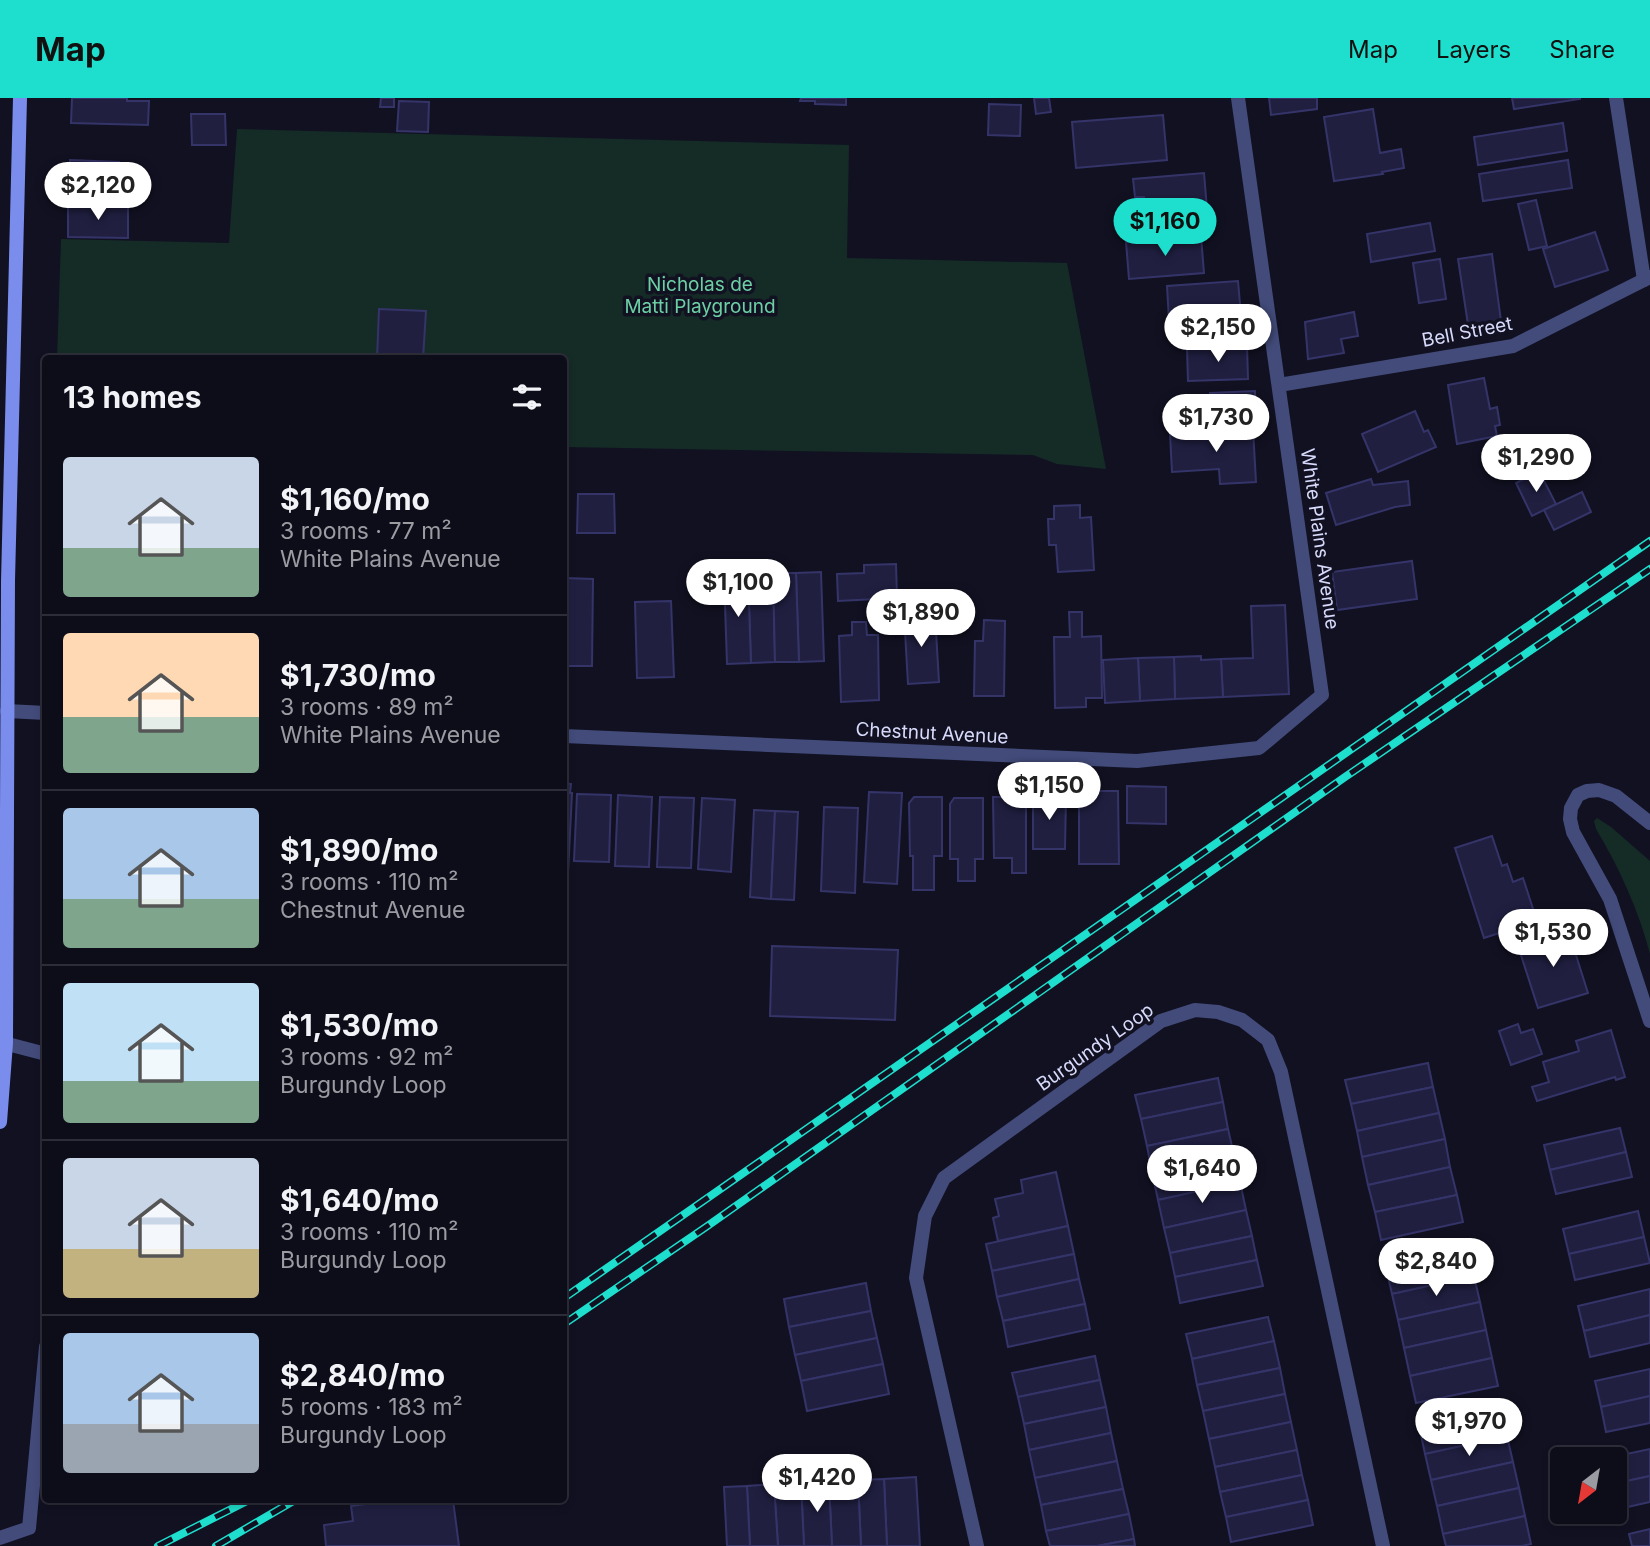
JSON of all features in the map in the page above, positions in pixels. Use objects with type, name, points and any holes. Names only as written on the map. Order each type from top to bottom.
[{"type":"street","points":[[0,1122],[7,711],[4,581],[20,98]]},
{"type":"street","name":"White Plains Avenue","points":[[1238,98],[1322,695]]},
{"type":"street","points":[[1616,98],[1647,278]]},
{"type":"street","name":"Bell Street","points":[[1279,385],[1513,346],[1647,278]]},
{"type":"street","name":"Chestnut Avenue","points":[[567,736],[1137,761],[1259,747],[1322,695]]},
{"type":"street","points":[[7,711],[42,713]]},
{"type":"street","points":[[1650,823],[1616,796],[1599,790],[1577,795],[1571,808],[1573,832],[1610,899],[1650,1021]]},
{"type":"street","name":"Burgundy Loop","points":[[977,1546],[916,1278],[925,1216],[943,1178],[1161,1021],[1195,1010],[1218,1012],[1242,1020],[1268,1040],[1281,1072],[1383,1546]]},
{"type":"street","points":[[3,1042],[42,1053]]},
{"type":"street","points":[[0,1538],[29,1528],[42,1390]]},
{"type":"green space","name":"Nicholas de Matti Playground","points":[[237,129],[849,145],[847,258],[1067,263],[1106,469],[1057,464],[1033,455],[567,447],[567,355],[57,355],[61,239],[229,243]]},
{"type":"green space","points":[[1597,818],[1650,861],[1650,954],[1628,890],[1596,829],[1594,821]]},
{"type":"building","points":[[72,98],[127,98],[127,101],[149,101],[148,125],[71,123]]},
{"type":"building","points":[[381,98],[394,98],[394,107],[380,107]]},
{"type":"building","points":[[801,98],[846,98],[846,105],[815,104],[815,101],[800,101]]},
{"type":"building","points":[[1034,98],[1049,98],[1051,112],[1036,114]]},
{"type":"building","points":[[1269,98],[1317,98],[1317,109],[1271,115]]},
{"type":"building","points":[[1512,98],[1580,98],[1580,99],[1514,109]]},
{"type":"building","points":[[399,101],[429,102],[428,132],[397,131]]},
{"type":"building","points":[[989,104],[1021,105],[1020,136],[988,135]]},
{"type":"building","points":[[1373,109],[1380,153],[1401,149],[1404,168],[1334,181],[1324,117]]},
{"type":"building","points":[[191,114],[225,114],[226,145],[192,145]]},
{"type":"building","points":[[1163,115],[1167,160],[1076,168],[1072,122]]},
{"type":"building","points":[[1563,123],[1567,151],[1478,165],[1474,137]]},
{"type":"building","points":[[70,160],[119,162],[117,201],[69,200]]},
{"type":"building","points":[[1568,160],[1572,188],[1483,201],[1479,174]]},
{"type":"building","points":[[1204,173],[1207,209],[1145,214],[1144,197],[1135,197],[1133,179]]},
{"type":"building","points":[[1536,200],[1547,246],[1529,250],[1518,204]]},
{"type":"building","points":[[68,205],[128,206],[128,238],[68,237]]},
{"type":"building","points":[[1430,223],[1435,251],[1371,262],[1367,234]]},
{"type":"building","points":[[1595,232],[1608,270],[1555,287],[1543,249]]},
{"type":"building","points":[[1201,236],[1204,273],[1129,279],[1126,242]]},
{"type":"building","points":[[1492,254],[1501,321],[1486,324],[1487,328],[1469,331],[1458,259]]},
{"type":"building","points":[[1440,259],[1446,299],[1419,303],[1413,263]]},
{"type":"building","points":[[1238,281],[1241,315],[1169,321],[1167,286]]},
{"type":"building","points":[[379,309],[426,311],[423,355],[377,355]]},
{"type":"building","points":[[1354,312],[1358,336],[1341,339],[1344,353],[1308,359],[1305,322]]},
{"type":"building","points":[[1247,346],[1248,379],[1188,381],[1187,348]]},
{"type":"building","points":[[1484,378],[1490,409],[1497,407],[1500,425],[1495,426],[1497,436],[1457,444],[1448,385]]},
{"type":"building","points":[[1255,391],[1256,424],[1191,426],[1191,411],[1211,410],[1210,393]]},
{"type":"building","points":[[1415,411],[1424,432],[1428,430],[1436,447],[1378,472],[1362,434]]},
{"type":"building","points":[[1253,429],[1256,482],[1220,484],[1219,469],[1172,472],[1170,434]]},
{"type":"building","points":[[1539,471],[1556,504],[1532,516],[1516,483]]},
{"type":"building","points":[[1371,479],[1373,485],[1408,481],[1410,505],[1336,525],[1326,493]]},
{"type":"building","points":[[1582,492],[1591,512],[1554,530],[1544,510]]},
{"type":"building","points":[[578,494],[614,494],[615,533],[577,533]]},
{"type":"building","points":[[1080,505],[1080,518],[1091,517],[1094,570],[1058,572],[1056,545],[1049,545],[1048,519],[1054,519],[1054,506]]},
{"type":"building","points":[[1412,561],[1417,599],[1337,610],[1332,572]]},
{"type":"building","points":[[896,564],[897,598],[838,601],[837,574],[864,573],[864,565]]},
{"type":"building","points":[[821,572],[824,661],[799,662],[796,573]]},
{"type":"building","points":[[773,573],[775,662],[751,663],[748,574]]},
{"type":"building","points":[[773,573],[796,573],[799,662],[775,662]]},
{"type":"building","points":[[748,574],[751,663],[727,664],[724,575]]},
{"type":"building","points":[[567,578],[593,579],[592,666],[567,666]]},
{"type":"building","points":[[671,601],[674,677],[637,678],[635,602]]},
{"type":"building","points":[[1285,605],[1289,694],[1223,697],[1221,659],[1253,658],[1251,606]]},
{"type":"building","points":[[932,612],[939,682],[908,684],[904,614]]},
{"type":"building","points":[[1069,612],[1082,612],[1082,637],[1101,636],[1102,698],[1086,698],[1086,707],[1055,708],[1054,637],[1070,637]]},
{"type":"building","points":[[984,620],[1005,621],[1004,696],[974,696],[975,641],[983,641]]},
{"type":"building","points":[[852,622],[866,622],[867,635],[878,635],[879,700],[841,702],[839,636],[852,635]]},
{"type":"building","points":[[1201,656],[1201,660],[1221,659],[1223,697],[1175,699],[1174,657]]},
{"type":"building","points":[[1174,657],[1175,699],[1140,701],[1138,658]]},
{"type":"building","points":[[1138,658],[1140,701],[1105,703],[1103,660]]},
{"type":"building","points":[[567,783],[571,784],[572,793],[568,873]]},
{"type":"building","points":[[1127,786],[1166,787],[1166,824],[1127,823]]},
{"type":"building","points":[[1079,791],[1118,791],[1119,864],[1079,864]]},
{"type":"building","points":[[869,792],[902,793],[897,884],[864,882]]},
{"type":"building","points":[[577,794],[611,795],[609,862],[574,861]]},
{"type":"building","points":[[618,795],[652,797],[649,867],[615,866]]},
{"type":"building","points":[[1033,795],[1066,796],[1065,849],[1033,849]]},
{"type":"building","points":[[660,797],[694,798],[691,868],[657,867]]},
{"type":"building","points":[[914,797],[942,797],[942,856],[934,856],[934,890],[913,890],[909,803]]},
{"type":"building","points":[[993,797],[1026,797],[1026,873],[1012,873],[1012,858],[994,858]]},
{"type":"building","points":[[702,798],[735,800],[731,872],[698,869]]},
{"type":"building","points":[[954,798],[983,798],[983,859],[975,859],[975,881],[958,881],[958,859],[950,859],[950,804]]},
{"type":"building","points":[[824,807],[858,808],[855,893],[821,891]]},
{"type":"building","points":[[754,810],[775,811],[771,899],[750,897]]},
{"type":"building","points":[[775,811],[798,812],[794,900],[771,899]]},
{"type":"building","points":[[1492,836],[1502,866],[1507,864],[1513,882],[1523,878],[1537,921],[1484,938],[1455,848]]},
{"type":"building","points":[[1568,930],[1588,993],[1538,1008],[1518,946]]},
{"type":"building","points":[[772,946],[898,950],[895,1020],[770,1016]]},
{"type":"building","points":[[1518,1024],[1521,1033],[1533,1029],[1542,1054],[1511,1065],[1499,1031]]},
{"type":"building","points":[[1611,1030],[1625,1077],[1616,1080],[1615,1077],[1537,1101],[1532,1087],[1549,1082],[1543,1062],[1579,1051],[1576,1041]]},
{"type":"building","points":[[1428,1063],[1433,1087],[1351,1104],[1345,1080]]},
{"type":"building","points":[[1218,1078],[1223,1102],[1141,1119],[1135,1095]]},
{"type":"building","points":[[1433,1087],[1439,1113],[1357,1131],[1351,1104]]},
{"type":"building","points":[[1223,1102],[1228,1129],[1147,1146],[1141,1119]]},
{"type":"building","points":[[1439,1113],[1445,1139],[1362,1157],[1357,1131]]},
{"type":"building","points":[[1620,1128],[1626,1152],[1550,1170],[1544,1145]]},
{"type":"building","points":[[1228,1129],[1234,1155],[1152,1172],[1147,1146]]},
{"type":"building","points":[[1445,1139],[1450,1167],[1368,1185],[1362,1157]]},
{"type":"building","points":[[1626,1152],[1632,1177],[1556,1194],[1550,1170]]},
{"type":"building","points":[[1234,1155],[1240,1182],[1158,1200],[1152,1172]]},
{"type":"building","points":[[1450,1167],[1457,1195],[1375,1212],[1368,1185]]},
{"type":"building","points":[[1056,1172],[1068,1226],[998,1241],[993,1218],[999,1216],[995,1199],[1023,1193],[1021,1180]]},
{"type":"building","points":[[1240,1182],[1246,1210],[1164,1228],[1158,1200]]},
{"type":"building","points":[[1457,1195],[1463,1222],[1381,1240],[1375,1212]]},
{"type":"building","points":[[1246,1210],[1252,1236],[1170,1253],[1164,1228]]},
{"type":"building","points":[[1638,1211],[1644,1237],[1569,1254],[1563,1229]]},
{"type":"building","points":[[1068,1226],[1074,1254],[992,1271],[986,1244]]},
{"type":"building","points":[[1252,1236],[1257,1260],[1175,1277],[1170,1253]]},
{"type":"building","points":[[1644,1237],[1650,1263],[1575,1280],[1569,1254]]},
{"type":"building","points":[[1468,1250],[1474,1276],[1392,1294],[1386,1268]]},
{"type":"building","points":[[1074,1254],[1079,1279],[997,1297],[992,1271]]},
{"type":"building","points":[[1257,1260],[1263,1286],[1180,1303],[1175,1277]]},
{"type":"building","points":[[1474,1276],[1480,1302],[1398,1320],[1392,1294]]},
{"type":"building","points":[[1079,1279],[1085,1304],[1003,1321],[997,1297]]},
{"type":"building","points":[[866,1283],[871,1311],[789,1327],[784,1299]]},
{"type":"building","points":[[1650,1289],[1650,1315],[1584,1331],[1578,1306]]},
{"type":"building","points":[[1480,1302],[1486,1330],[1404,1348],[1398,1320]]},
{"type":"building","points":[[1085,1304],[1090,1329],[1008,1347],[1003,1321]]},
{"type":"building","points":[[871,1311],[877,1338],[795,1355],[789,1327]]},
{"type":"building","points":[[1650,1315],[1650,1343],[1590,1357],[1584,1331]]},
{"type":"building","points":[[1268,1317],[1274,1341],[1192,1359],[1186,1334]]},
{"type":"building","points":[[1486,1330],[1492,1358],[1410,1376],[1404,1348]]},
{"type":"building","points":[[877,1338],[883,1364],[801,1381],[795,1355]]},
{"type":"building","points":[[1274,1341],[1280,1368],[1197,1385],[1192,1359]]},
{"type":"building","points":[[1095,1356],[1100,1380],[1018,1397],[1012,1373]]},
{"type":"building","points":[[1492,1358],[1498,1386],[1416,1403],[1410,1376]]},
{"type":"building","points":[[883,1364],[889,1394],[807,1411],[801,1381]]},
{"type":"building","points":[[1280,1368],[1285,1394],[1203,1411],[1197,1385]]},
{"type":"building","points":[[1650,1369],[1650,1396],[1601,1407],[1595,1381]]},
{"type":"building","points":[[1100,1380],[1106,1407],[1024,1424],[1018,1397]]},
{"type":"building","points":[[1285,1394],[1291,1422],[1209,1439],[1203,1411]]},
{"type":"building","points":[[1650,1396],[1650,1423],[1606,1432],[1601,1407]]},
{"type":"building","points":[[1106,1407],[1111,1433],[1029,1450],[1024,1424]]},
{"type":"building","points":[[1502,1412],[1507,1436],[1425,1454],[1420,1430]]},
{"type":"building","points":[[1291,1422],[1297,1450],[1215,1467],[1209,1439]]},
{"type":"building","points":[[1111,1433],[1117,1461],[1035,1478],[1029,1450]]},
{"type":"building","points":[[1507,1436],[1513,1462],[1431,1480],[1425,1454]]},
{"type":"building","points":[[1650,1449],[1650,1476],[1628,1481],[1628,1454]]},
{"type":"building","points":[[1297,1450],[1302,1475],[1220,1492],[1215,1467]]},
{"type":"building","points":[[1117,1461],[1123,1489],[1041,1505],[1035,1478]]},
{"type":"building","points":[[1513,1462],[1519,1488],[1437,1506],[1431,1480]]},
{"type":"building","points":[[1302,1475],[1308,1500],[1226,1517],[1220,1492]]},
{"type":"building","points":[[1650,1476],[1650,1502],[1628,1507],[1628,1481]]},
{"type":"building","points":[[916,1477],[920,1546],[887,1546],[884,1479]]},
{"type":"building","points":[[884,1479],[887,1546],[861,1546],[858,1480]]},
{"type":"building","points":[[858,1480],[861,1546],[832,1546],[829,1482]]},
{"type":"building","points":[[829,1482],[832,1546],[804,1546],[801,1483]]},
{"type":"building","points":[[801,1483],[804,1546],[778,1546],[774,1484]]},
{"type":"building","points":[[774,1484],[778,1546],[750,1546],[747,1486]]},
{"type":"building","points":[[747,1486],[750,1546],[727,1546],[724,1487]]},
{"type":"building","points":[[1519,1488],[1525,1516],[1443,1534],[1437,1506]]},
{"type":"building","points":[[1123,1489],[1129,1514],[1046,1531],[1041,1505]]},
{"type":"building","points":[[1308,1500],[1313,1525],[1231,1542],[1226,1517]]},
{"type":"building","points":[[374,1503],[453,1503],[459,1546],[326,1546],[324,1525],[353,1521],[351,1506]]},
{"type":"building","points":[[1129,1514],[1134,1539],[1097,1546],[1050,1546],[1046,1531]]},
{"type":"building","points":[[1525,1516],[1531,1544],[1446,1546],[1443,1534]]},
{"type":"building","points":[[1650,1529],[1650,1546],[1632,1546],[1629,1534]]},
{"type":"building","points":[[1134,1539],[1135,1546],[1097,1546]]},
{"type":"railway","points":[[567,1296],[1650,541]]},
{"type":"railway","points":[[567,1322],[1345,777],[1650,569]]},
{"type":"railway","points":[[158,1546],[243,1503]]},
{"type":"railway","points":[[216,1546],[290,1503]]}]
